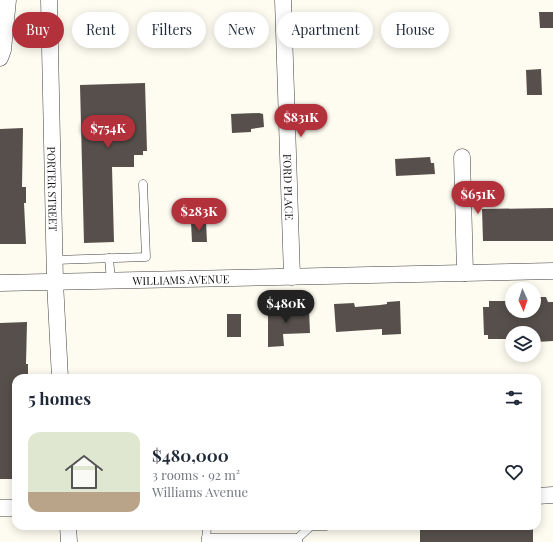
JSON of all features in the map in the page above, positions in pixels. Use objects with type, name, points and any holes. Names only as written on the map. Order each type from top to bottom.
[{"type":"street","points":[[0,58],[3,50],[8,0]]},
{"type":"street","name":"PORTER STREET","points":[[49,0],[55,282],[60,374]]},
{"type":"street","name":"FORD PLACE","points":[[283,0],[292,277]]},
{"type":"street","points":[[462,157],[465,273]]},
{"type":"street","name":"WILLIAMS AVENUE","points":[[0,283],[553,270]]},
{"type":"street","points":[[541,496],[553,495]]},
{"type":"street","points":[[0,508],[12,508]]},
{"type":"street","points":[[68,530],[69,542]]},
{"type":"lane","points":[[55,260],[146,257],[143,184]]},
{"type":"lane","points":[[109,258],[111,281]]},
{"type":"lane","points":[[207,530],[206,540],[298,540],[308,530]]},
{"type":"building","points":[[539,12],[553,12],[553,28],[540,28]]},
{"type":"building","points":[[541,69],[542,95],[527,95],[526,70]]},
{"type":"building","points":[[145,83],[147,151],[143,151],[143,155],[134,155],[134,167],[112,167],[114,242],[84,243],[80,85]]},
{"type":"building","points":[[231,114],[263,114],[264,127],[251,129],[251,132],[232,133]]},
{"type":"building","points":[[23,128],[22,187],[26,187],[26,203],[24,203],[26,244],[0,244],[0,129]]},
{"type":"building","points":[[430,157],[431,163],[434,163],[435,174],[396,176],[395,159]]},
{"type":"building","points":[[553,208],[553,241],[483,241],[482,209]]},
{"type":"building","points":[[206,221],[207,242],[192,242],[191,222]]},
{"type":"building","points":[[541,297],[546,297],[548,302],[553,302],[553,341],[541,342],[541,326],[505,326],[505,339],[488,339],[488,335],[484,335],[483,307],[489,307],[489,301],[505,301],[505,318],[541,318]]},
{"type":"building","points":[[400,301],[401,334],[382,335],[382,329],[336,332],[334,304],[354,303],[355,307],[380,305],[387,304],[387,302]]},
{"type":"building","points":[[268,304],[279,305],[279,308],[283,308],[283,310],[309,309],[310,333],[283,334],[284,346],[268,347]]},
{"type":"building","points":[[227,314],[241,314],[241,337],[227,337]]},
{"type":"building","points":[[27,322],[26,364],[28,364],[28,374],[12,374],[12,479],[0,479],[0,323]]},
{"type":"building","points":[[420,530],[533,530],[533,542],[420,542]]}]
